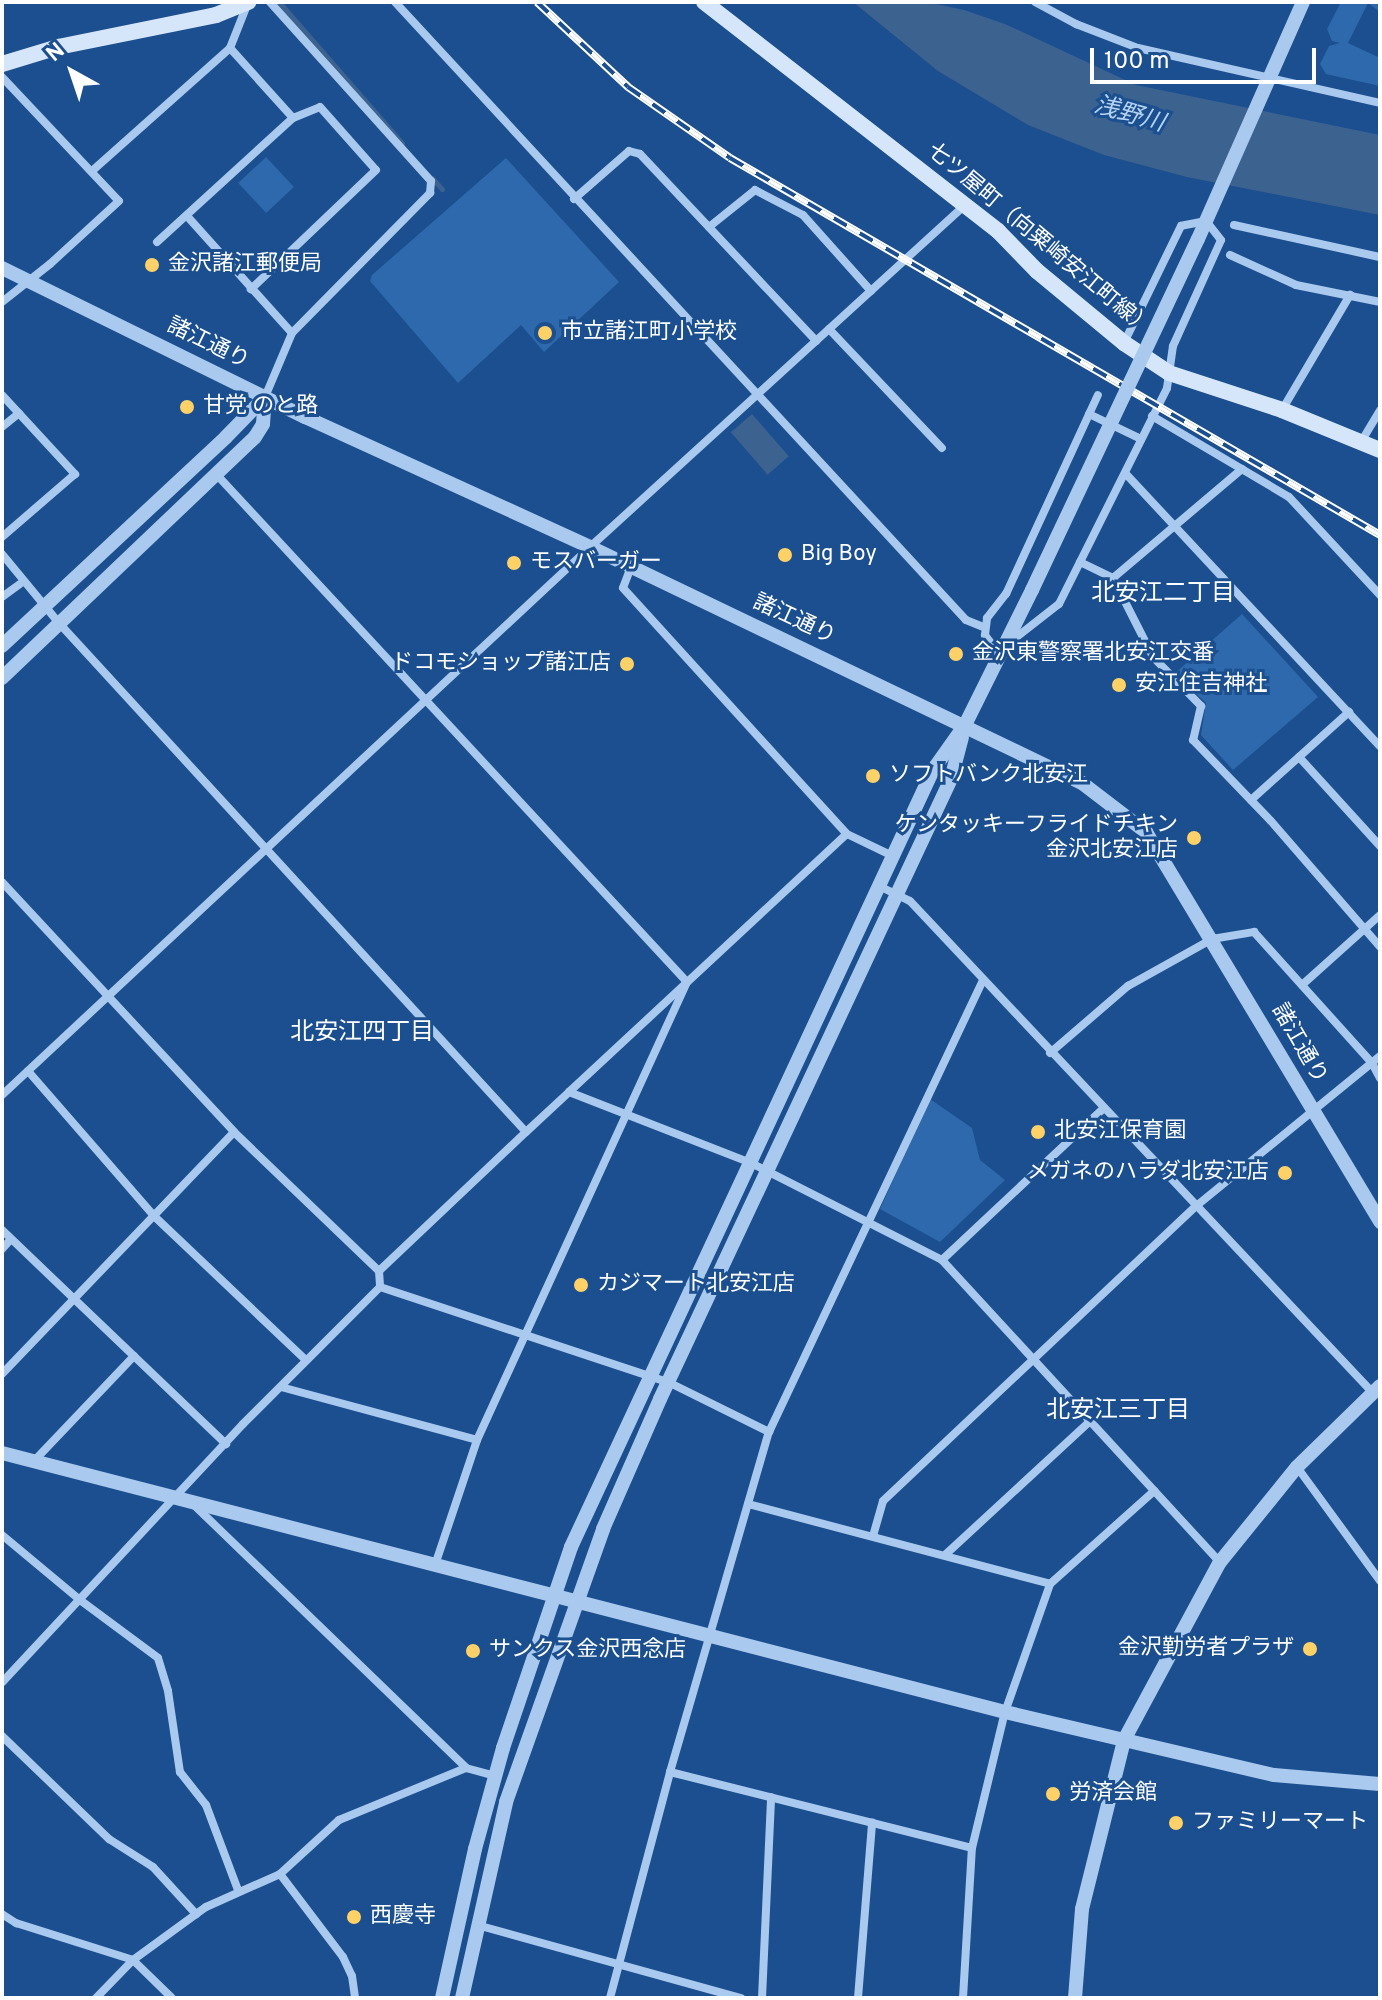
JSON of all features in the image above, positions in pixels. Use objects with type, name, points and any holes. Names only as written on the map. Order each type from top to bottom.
[{"type":"main road","name":"七ツ屋町（向粟崎安江町線）","points":[[704,2],[965,205],[1124,343],[1169,373],[1282,410],[1380,450]]},
{"type":"main road","points":[[2,64],[58,47],[216,15],[248,3]]},
{"type":"street","points":[[2,678],[255,437],[263,424],[265,397],[292,333],[430,193],[431,181],[270,2]]},
{"type":"street","points":[[395,2],[520,141],[759,393],[966,620],[983,627],[1002,651]]},
{"type":"street","points":[[1035,2],[1076,24],[1138,48],[1267,83],[1380,103]]},
{"type":"street","points":[[442,1998],[475,1849],[495,1776],[571,1547],[933,770],[965,725],[1032,590],[1198,239],[1303,2]]},
{"type":"street","points":[[92,171],[230,48],[248,3]]},
{"type":"street","points":[[230,48],[293,118]]},
{"type":"street","points":[[2,77],[119,201],[2,302]]},
{"type":"street","points":[[157,242],[293,118],[320,107],[376,170],[251,289]]},
{"type":"street","points":[[574,199],[629,151],[640,154],[816,341]]},
{"type":"street","points":[[709,227],[755,190],[803,215],[871,291]]},
{"type":"street","points":[[2,1095],[590,547],[965,205]]},
{"type":"street","points":[[187,216],[292,333]]},
{"type":"street","points":[[1124,343],[1181,226],[1208,217]]},
{"type":"street","points":[[1002,651],[1059,604],[1167,388],[1173,346],[1221,240],[1208,217]]},
{"type":"street","points":[[1234,225],[1380,257]]},
{"type":"street","points":[[1230,255],[1296,285],[1380,302]]},
{"type":"street","name":"諸江通り","points":[[2,268],[265,397],[590,547],[1082,783],[1146,832],[1380,1222]]},
{"type":"street","points":[[1282,410],[1350,295]]},
{"type":"street","points":[[829,329],[942,448]]},
{"type":"street","points":[[2,395],[75,474],[2,537]]},
{"type":"street","points":[[983,627],[1006,594],[1098,395]]},
{"type":"street","points":[[2,646],[265,397]]},
{"type":"street","points":[[1361,442],[1380,410]]},
{"type":"street","points":[[2,427],[19,413]]},
{"type":"street","points":[[1089,414],[1141,439]]},
{"type":"street","points":[[1152,416],[1289,497],[1380,595]]},
{"type":"street","points":[[1113,578],[1176,528],[1242,469]]},
{"type":"street","points":[[1126,474],[1380,746]]},
{"type":"street","points":[[217,475],[687,982]]},
{"type":"street","points":[[2,554],[58,622],[177,747],[266,850],[526,1132]]},
{"type":"street","points":[[1080,562],[1113,578],[1153,657],[1201,706],[1193,740],[1251,800],[1380,947]]},
{"type":"street","points":[[631,567],[623,588],[847,834],[893,856]]},
{"type":"street","points":[[2,597],[24,581]]},
{"type":"street","points":[[1251,800],[1349,712]]},
{"type":"street","points":[[462,1998],[493,1854],[515,1775],[575,1601],[668,1382],[951,779],[965,725]]},
{"type":"street","points":[[1299,757],[1380,846]]},
{"type":"street","points":[[379,1271],[847,834]]},
{"type":"street","points":[[2,882],[234,1132],[379,1271],[380,1287],[175,1496],[2,1682]]},
{"type":"street","points":[[879,886],[910,901],[1195,1207],[1376,1390],[1297,1467],[1220,1562],[1124,1740],[1082,1909],[1075,1998]]},
{"type":"street","points":[[1302,985],[1380,915]]},
{"type":"street","points":[[1050,1053],[1128,986],[1212,939],[1254,932],[1372,1063],[1380,1078]]},
{"type":"street","points":[[610,1998],[616,1963],[769,1432],[983,980]]},
{"type":"street","points":[[435,1565],[477,1440],[687,982]]},
{"type":"street","points":[[873,1536],[883,1501],[1195,1207],[1311,1109],[1380,1056]]},
{"type":"street","points":[[28,1071],[154,1216],[306,1360]]},
{"type":"street","points":[[569,1092],[749,1162],[942,1260],[1220,1562]]},
{"type":"street","points":[[942,1260],[1103,1109]]},
{"type":"street","points":[[2,1374],[234,1132]]},
{"type":"street","points":[[2,1230],[226,1444]]},
{"type":"street","points":[[2,1249],[11,1239]]},
{"type":"street","points":[[380,1287],[668,1382],[769,1432]]},
{"type":"street","points":[[34,1461],[134,1356]]},
{"type":"street","points":[[281,1387],[477,1440]]},
{"type":"street","points":[[945,1555],[1090,1421]]},
{"type":"street","points":[[2,1453],[1005,1712],[1274,1775],[1380,1784]]},
{"type":"street","points":[[1297,1467],[1380,1581]]},
{"type":"street","points":[[963,1998],[972,1848],[1005,1712],[1050,1584],[1154,1491]]},
{"type":"street","points":[[191,1502],[466,1768],[495,1776]]},
{"type":"street","points":[[748,1504],[1050,1584]]},
{"type":"street","points":[[4,1537],[80,1600],[158,1658],[168,1691],[180,1772],[206,1805],[238,1890]]},
{"type":"street","points":[[2,1736],[109,1839],[153,1867],[196,1914]]},
{"type":"street","points":[[96,1998],[133,1960],[196,1914],[238,1890],[280,1874],[339,1820],[466,1768]]},
{"type":"street","points":[[670,1772],[972,1848]]},
{"type":"street","points":[[762,1998],[771,1797]]},
{"type":"street","points":[[858,1998],[872,1823]]},
{"type":"street","points":[[475,1849],[493,1854]]},
{"type":"street","points":[[280,1874],[343,1957],[352,1976],[355,1998]]},
{"type":"street","points":[[2,1914],[16,1923],[133,1960],[172,1998]]},
{"type":"street","points":[[477,1925],[741,1998]]},
{"type":"shaded area","points":[[1341,2],[1380,2],[1380,12],[1368,3],[1348,43],[1380,58],[1380,86],[1326,74],[1320,64],[1329,46],[1340,43],[1332,41],[1327,29]]},
{"type":"shaded area","points":[[266,157],[294,187],[266,213],[238,183]]},
{"type":"shaded area","points":[[506,158],[619,282],[544,352],[521,325],[458,383],[370,281],[372,275]]},
{"type":"shaded area","points":[[1242,614],[1318,697],[1233,770],[1201,735],[1206,703],[1174,674]]},
{"type":"shaded area","points":[[930,1099],[972,1128],[980,1160],[1005,1180],[940,1242],[880,1209]]},
{"type":"water","name":"浅野川","points":[[853,2],[927,2],[964,10],[1005,24],[1136,85],[1380,135],[1380,215],[1187,177],[1104,155],[1028,125],[938,71]]},
{"type":"water","points":[[752,414],[789,456],[768,475],[731,432]]},
{"type":"waterway","points":[[279,2],[402,143]]},
{"type":"waterway","points":[[432,178],[442,189]]},
{"type":"railway","points":[[537,2],[628,87],[730,158],[1380,535]]},
{"type":"place","name":"金沢諸江郵便局","points":[[152,265]]},
{"type":"place","name":"市立諸江町小学校","points":[[545,333]]},
{"type":"place","name":"甘党 のと路","points":[[187,407]]},
{"type":"place","name":"Big Boy","points":[[785,555]]},
{"type":"place","name":"モスバーガー","points":[[514,563]]},
{"type":"place","name":"金沢東警察署北安江交番","points":[[956,654]]},
{"type":"place","name":"ドコモショップ諸江店","points":[[627,664]]},
{"type":"place","name":"安江住吉神社","points":[[1119,685]]},
{"type":"place","name":"ソフトバンク北安江","points":[[873,776]]},
{"type":"place","name":"ケンタッキーフライドチキン 金沢北安江店","points":[[1194,838]]},
{"type":"place","name":"北安江保育園","points":[[1038,1132]]},
{"type":"place","name":"メガネのハラダ北安江店","points":[[1285,1173]]},
{"type":"place","name":"カジマート北安江店","points":[[581,1285]]},
{"type":"place","name":"金沢勤労者プラザ","points":[[1310,1649]]},
{"type":"place","name":"サンクス金沢西念店","points":[[473,1651]]},
{"type":"place","name":"労済会館","points":[[1053,1794]]},
{"type":"place","name":"ファミリーマート","points":[[1176,1823]]},
{"type":"place","name":"西慶寺","points":[[354,1917]]},
{"type":"district","name":"北安江二丁目","points":[[1163,595]]},
{"type":"district","name":"北安江四丁目","points":[[362,1034]]},
{"type":"district","name":"北安江三丁目","points":[[1118,1412]]}]
